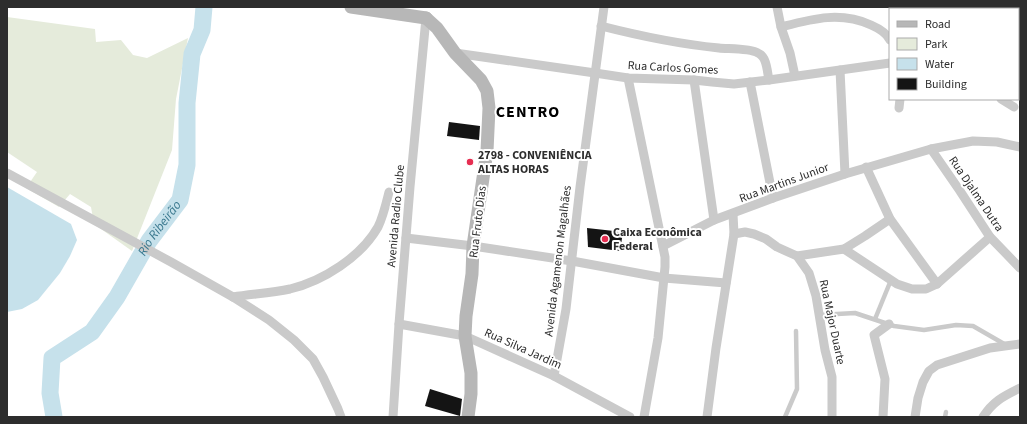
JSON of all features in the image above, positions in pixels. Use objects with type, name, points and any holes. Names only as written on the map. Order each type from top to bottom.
[{"type":"street","points":[[351,7],[427,13]]},
{"type":"street","name":"Avenida Agamenon Magalhães","points":[[554,376],[566,309],[580,187],[604,7]]},
{"type":"street","points":[[777,7],[795,76]]},
{"type":"street","name":"Rua Fruto Dias","points":[[427,13],[455,53],[481,80],[486,91],[490,108],[487,151],[473,246],[472,274],[466,316],[465,336],[471,374],[471,394],[468,417]]},
{"type":"street","name":"Avenida Radio Clube","points":[[393,417],[406,238],[427,13]]},
{"type":"street","points":[[782,27],[808,20],[838,16],[864,22],[877,28],[889,38]]},
{"type":"street","points":[[601,26],[674,42],[757,52],[764,57],[769,80]]},
{"type":"street","name":"Rua Carlos Gomes","points":[[455,53],[595,72],[628,78],[694,80],[734,84],[889,63]]},
{"type":"street","points":[[840,70],[845,174]]},
{"type":"street","points":[[628,78],[665,257],[658,338],[644,417]]},
{"type":"street","points":[[694,80],[714,220]]},
{"type":"street","points":[[750,82],[773,198]]},
{"type":"street","points":[[1003,100],[1014,107]]},
{"type":"street","name":"Rua Martins Junior","points":[[707,417],[734,234],[733,214],[773,198],[866,167],[932,149],[973,141],[997,142],[1020,147]]},
{"type":"street","name":"Rua Djalma Dutra","points":[[932,149],[990,237],[1020,268]]},
{"type":"street","points":[[866,167],[890,219],[937,284]]},
{"type":"street","points":[[7,172],[233,297],[269,320],[294,340],[312,358],[323,377],[341,417]]},
{"type":"street","points":[[233,297],[284,290],[308,283],[350,260],[373,235],[385,209],[389,192]]},
{"type":"street","points":[[662,246],[714,220],[733,214]]},
{"type":"street","points":[[796,256],[844,249],[890,219]]},
{"type":"street","name":"Rua Major Duarte","points":[[734,234],[745,232],[766,239],[777,247],[796,256],[809,273],[816,296],[825,350],[832,377],[832,417]]},
{"type":"street","points":[[844,249],[897,284],[912,289],[926,289],[937,284],[990,237]]},
{"type":"street","points":[[406,238],[473,246],[572,261],[664,278],[726,283]]},
{"type":"street","name":"Rua Silva Jardim","points":[[399,324],[465,336],[554,376],[630,417]]},
{"type":"street","points":[[882,417],[885,379],[874,335],[889,324]]},
{"type":"street","points":[[915,417],[918,398],[923,382],[929,371],[937,365],[990,348],[1020,344]]},
{"type":"street","points":[[983,417],[989,407],[1003,396],[1020,388]]},
{"type":"lane","points":[[875,319],[891,280]]},
{"type":"lane","points":[[819,315],[855,313],[894,326],[924,330],[956,325],[973,326],[1008,346]]},
{"type":"lane","points":[[786,417],[796,389],[796,331]]},
{"type":"green space","points":[[7,17],[95,29],[96,42],[121,40],[133,55],[147,58],[188,38],[176,99],[172,150],[132,251],[94,224],[91,207],[70,194],[59,207],[26,188],[37,172],[7,152]]},
{"type":"water","points":[[7,187],[71,224],[77,240],[60,273],[38,300],[22,309],[7,312]]},
{"type":"building","points":[[449,122],[480,126],[479,140],[447,136]]},
{"type":"building","name":"Caixa Econômica Federal","points":[[587,228],[623,232],[620,251],[588,247]]},
{"type":"building","points":[[430,389],[462,399],[460,416],[425,406]]},
{"type":"waterway","name":"Rio Ribeirão","points":[[54,417],[50,393],[52,358],[92,332],[117,297],[149,241],[180,200],[187,165],[187,103],[192,54],[202,30],[204,7]]},
{"type":"place","name":"2798 - CONVENIÊNCIA ALTAS HORAS","points":[[470,162]]},
{"type":"place","name":"Caixa Econômica Federal","points":[[605,239]]},
{"type":"district","name":"CENTRO","points":[[528,112]]}]
